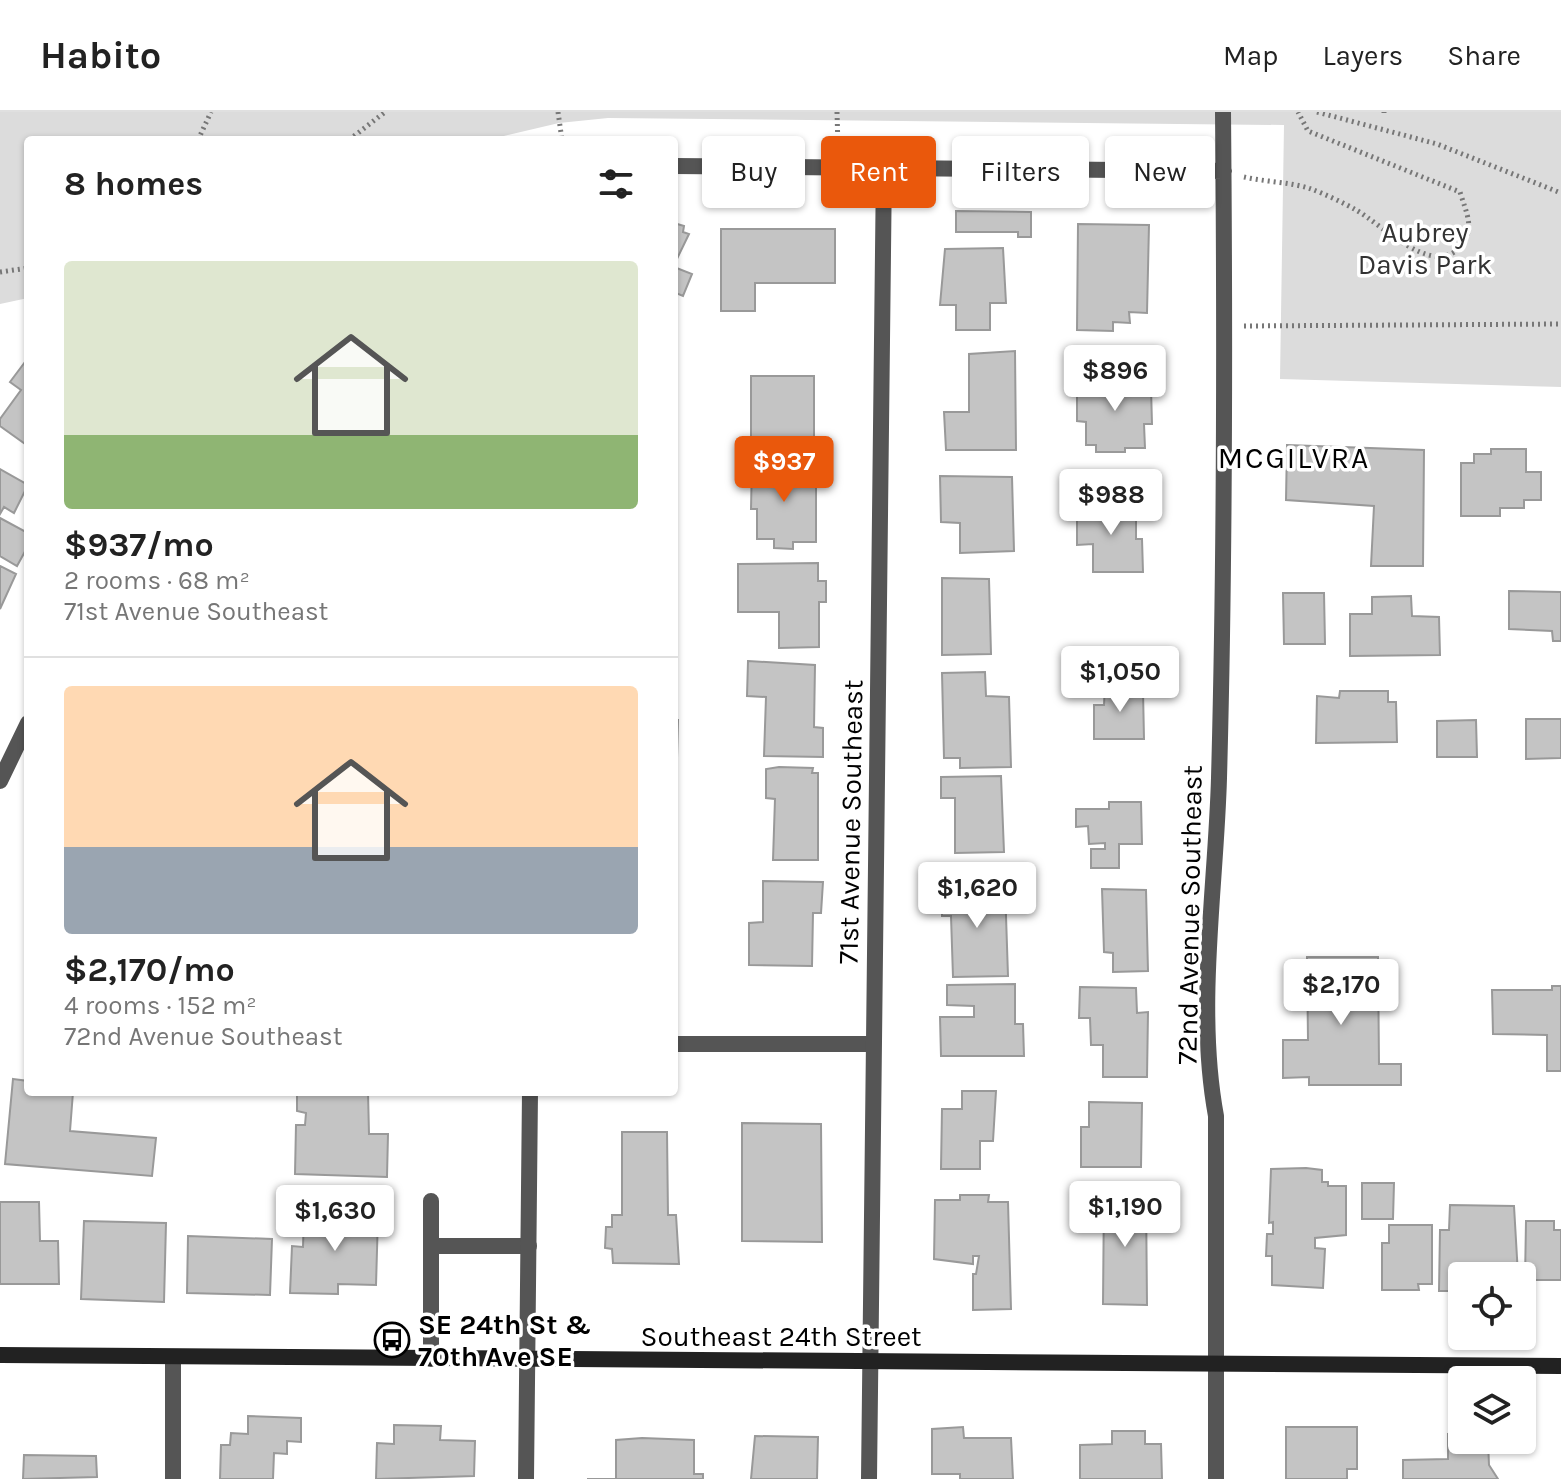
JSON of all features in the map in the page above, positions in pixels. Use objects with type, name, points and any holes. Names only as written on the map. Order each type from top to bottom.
[{"type":"street","name":"72nd Avenue Southeast","points":[[1216,1479],[1216,1116],[1211,1091],[1209,973],[1219,779],[1223,112]]},
{"type":"street","points":[[678,166],[821,165]]},
{"type":"street","points":[[936,166],[1224,171]]},
{"type":"street","name":"71st Avenue Southeast","points":[[869,1479],[883,208]]},
{"type":"street","points":[[0,781],[24,731]]},
{"type":"street","points":[[678,1044],[873,1044]]},
{"type":"street","points":[[526,1479],[530,1096]]},
{"type":"street","points":[[431,1201],[431,1359]]},
{"type":"street","points":[[431,1246],[529,1246]]},
{"type":"street","name":"Southeast 24th Street","points":[[0,1355],[1216,1366],[1561,1366]]},
{"type":"street","points":[[173,1357],[173,1479]]},
{"type":"path","points":[[200,136],[211,112]]},
{"type":"path","points":[[354,136],[385,112]]},
{"type":"path","points":[[558,112],[561,136]]},
{"type":"path","points":[[837,112],[837,136]]},
{"type":"path","points":[[1224,171],[1311,189],[1357,211],[1390,237],[1439,258],[1454,253],[1468,238],[1471,229],[1460,192],[1308,131],[1298,112]]},
{"type":"path","points":[[1317,112],[1437,144],[1561,193]]},
{"type":"path","points":[[0,272],[24,269]]},
{"type":"path","points":[[1223,326],[1561,324]]},
{"type":"green space","name":"Aubrey Davis Park","points":[[0,112],[1561,112],[1561,387],[1280,379],[1284,125],[608,118],[559,123],[504,136],[24,136],[24,299],[0,304]]},
{"type":"building","points":[[956,211],[1031,212],[1031,237],[1018,237],[1018,232],[956,232]]},
{"type":"building","points":[[678,224],[684,226],[683,232],[689,234],[678,257]]},
{"type":"building","points":[[1078,224],[1149,225],[1147,313],[1129,312],[1130,323],[1113,322],[1113,331],[1077,330]]},
{"type":"building","points":[[721,229],[835,229],[835,283],[755,283],[755,311],[721,311]]},
{"type":"building","points":[[1003,248],[1006,303],[990,303],[990,330],[956,330],[956,305],[940,305],[945,249]]},
{"type":"building","points":[[678,269],[692,274],[683,296],[678,294]]},
{"type":"building","points":[[1015,351],[1016,450],[946,450],[944,412],[969,412],[969,354]]},
{"type":"building","points":[[24,363],[24,443],[0,426],[0,419],[21,390],[10,382]]},
{"type":"building","points":[[1096,371],[1127,371],[1128,388],[1151,388],[1152,424],[1144,424],[1145,448],[1096,452],[1096,445],[1086,445],[1086,422],[1077,421],[1077,388],[1097,388]]},
{"type":"building","points":[[751,376],[814,376],[814,445],[751,445]]},
{"type":"building","points":[[1287,445],[1424,450],[1423,566],[1371,566],[1374,506],[1286,500]]},
{"type":"building","points":[[1491,449],[1526,449],[1526,472],[1541,472],[1541,500],[1524,500],[1524,508],[1500,508],[1500,516],[1461,516],[1461,463],[1474,463],[1474,454],[1491,454]]},
{"type":"building","points":[[752,462],[799,463],[799,480],[816,480],[816,542],[793,542],[793,549],[774,548],[774,539],[757,539],[757,509],[751,509]]},
{"type":"building","points":[[0,469],[24,483],[24,493],[14,513],[4,507],[0,514]]},
{"type":"building","points":[[940,476],[1012,477],[1014,551],[960,553],[960,523],[941,522]]},
{"type":"building","points":[[1077,505],[1136,506],[1136,539],[1142,539],[1143,572],[1093,572],[1093,544],[1077,545]]},
{"type":"building","points":[[0,518],[24,531],[24,553],[17,566],[0,556]]},
{"type":"building","points":[[818,563],[818,581],[826,581],[826,602],[819,602],[819,647],[779,648],[779,612],[738,612],[738,564]]},
{"type":"building","points":[[0,566],[16,574],[0,609]]},
{"type":"building","points":[[942,578],[989,579],[991,654],[942,655]]},
{"type":"building","points":[[1509,591],[1561,592],[1561,641],[1553,641],[1552,631],[1509,629]]},
{"type":"building","points":[[1283,593],[1324,593],[1325,644],[1284,644]]},
{"type":"building","points":[[1411,596],[1412,616],[1439,617],[1440,655],[1350,656],[1350,614],[1372,614],[1372,597]]},
{"type":"building","points":[[748,661],[815,665],[814,727],[823,728],[823,757],[764,756],[766,697],[747,696]]},
{"type":"building","points":[[985,672],[986,696],[1009,697],[1011,767],[960,768],[960,758],[944,758],[942,673]]},
{"type":"building","points":[[1124,683],[1124,690],[1143,691],[1144,739],[1094,739],[1094,705],[1104,705],[1105,684]]},
{"type":"building","points":[[1340,691],[1388,691],[1388,702],[1396,702],[1397,742],[1316,743],[1317,696],[1339,698]]},
{"type":"building","points":[[1526,719],[1561,719],[1561,758],[1526,759]]},
{"type":"building","points":[[1476,720],[1477,757],[1437,757],[1437,721]]},
{"type":"building","points":[[813,768],[812,773],[818,773],[818,860],[773,860],[775,799],[766,798],[766,769]]},
{"type":"building","points":[[1001,776],[1004,852],[955,853],[955,798],[941,798],[941,777]]},
{"type":"building","points":[[1109,802],[1141,802],[1142,844],[1119,844],[1119,868],[1091,868],[1091,849],[1105,849],[1105,843],[1089,844],[1088,826],[1076,827],[1076,809],[1109,809]]},
{"type":"building","points":[[763,881],[823,882],[821,913],[813,913],[812,966],[749,965],[749,923],[763,922]]},
{"type":"building","points":[[942,886],[1005,886],[1008,976],[953,977],[951,916],[942,916]]},
{"type":"building","points":[[1102,889],[1146,890],[1148,971],[1113,972],[1113,953],[1104,952]]},
{"type":"building","points":[[1307,957],[1378,957],[1379,1064],[1401,1064],[1401,1085],[1309,1085],[1309,1077],[1283,1078],[1283,1040],[1308,1040]]},
{"type":"building","points":[[1015,984],[1015,1024],[1023,1024],[1024,1056],[941,1056],[940,1017],[974,1017],[974,1006],[947,1005],[947,985]]},
{"type":"building","points":[[1552,986],[1561,986],[1561,1071],[1547,1071],[1547,1035],[1493,1034],[1492,990],[1552,990]]},
{"type":"building","points":[[1080,987],[1136,988],[1137,1013],[1148,1012],[1147,1077],[1103,1077],[1103,1045],[1091,1045],[1090,1018],[1079,1018]]},
{"type":"building","points":[[13,1079],[24,1080],[24,1096],[73,1096],[70,1131],[156,1138],[152,1176],[5,1164]]},
{"type":"building","points":[[962,1091],[996,1091],[993,1141],[980,1141],[980,1169],[941,1169],[942,1109],[962,1109]]},
{"type":"building","points":[[297,1096],[368,1096],[369,1134],[388,1134],[387,1177],[295,1174],[296,1125],[305,1125],[306,1113],[297,1111]]},
{"type":"building","points":[[1089,1102],[1142,1103],[1141,1167],[1081,1167],[1081,1127],[1089,1127]]},
{"type":"building","points":[[742,1123],[821,1124],[822,1242],[742,1241]]},
{"type":"building","points":[[622,1132],[667,1132],[668,1215],[676,1215],[679,1264],[613,1263],[612,1249],[605,1248],[606,1227],[612,1227],[612,1215],[622,1215]]},
{"type":"building","points":[[1271,1169],[1322,1170],[1322,1182],[1328,1182],[1328,1186],[1346,1186],[1346,1235],[1315,1238],[1315,1248],[1325,1249],[1323,1288],[1272,1285],[1272,1256],[1266,1256],[1267,1234],[1273,1234],[1273,1222],[1269,1223]]},
{"type":"building","points":[[1362,1183],[1394,1183],[1393,1219],[1362,1219]]},
{"type":"building","points":[[1104,1193],[1146,1194],[1147,1305],[1103,1304]]},
{"type":"building","points":[[960,1195],[989,1195],[988,1202],[1008,1202],[1011,1309],[973,1310],[973,1274],[976,1274],[979,1256],[973,1256],[973,1264],[934,1259],[935,1200],[960,1200]]},
{"type":"building","points":[[0,1202],[39,1202],[40,1241],[58,1241],[59,1284],[0,1284]]},
{"type":"building","points":[[1450,1205],[1514,1206],[1517,1262],[1448,1262],[1448,1291],[1439,1291],[1440,1230],[1449,1230]]},
{"type":"building","points":[[304,1213],[378,1216],[376,1285],[338,1284],[338,1294],[290,1293],[292,1246],[303,1247]]},
{"type":"building","points":[[84,1221],[166,1223],[164,1302],[81,1299]]},
{"type":"building","points":[[1526,1221],[1554,1221],[1554,1230],[1561,1230],[1561,1280],[1536,1280],[1536,1262],[1525,1262]]},
{"type":"building","points":[[1389,1225],[1432,1225],[1432,1284],[1418,1284],[1419,1290],[1382,1290],[1382,1243],[1389,1243]]},
{"type":"building","points":[[188,1236],[272,1239],[270,1295],[187,1293]]},
{"type":"building","points":[[248,1416],[301,1418],[301,1442],[287,1441],[287,1454],[274,1453],[273,1479],[220,1479],[221,1445],[230,1445],[231,1433],[248,1434]]},
{"type":"building","points":[[394,1425],[441,1426],[440,1440],[475,1441],[474,1476],[376,1479],[377,1443],[394,1444]]},
{"type":"building","points":[[963,1427],[964,1438],[1011,1438],[1013,1479],[960,1479],[960,1474],[932,1474],[932,1429]]},
{"type":"building","points":[[1286,1427],[1357,1427],[1357,1469],[1347,1469],[1347,1479],[1286,1479]]},
{"type":"building","points":[[1112,1431],[1145,1431],[1145,1444],[1161,1444],[1162,1479],[1080,1479],[1080,1445],[1112,1444]]},
{"type":"building","points":[[755,1436],[818,1437],[817,1479],[751,1479]]},
{"type":"building","points":[[616,1440],[694,1440],[694,1474],[703,1474],[703,1479],[616,1479]]},
{"type":"building","points":[[1448,1454],[1489,1454],[1489,1465],[1498,1479],[1403,1479],[1403,1460],[1448,1459]]},
{"type":"building","points":[[24,1455],[96,1456],[97,1477],[23,1479]]},
{"type":"place","name":"SE 24th St & 70th Ave SE","points":[[392,1340]]},
{"type":"district","name":"MCGILVRA","points":[[1294,458]]}]
